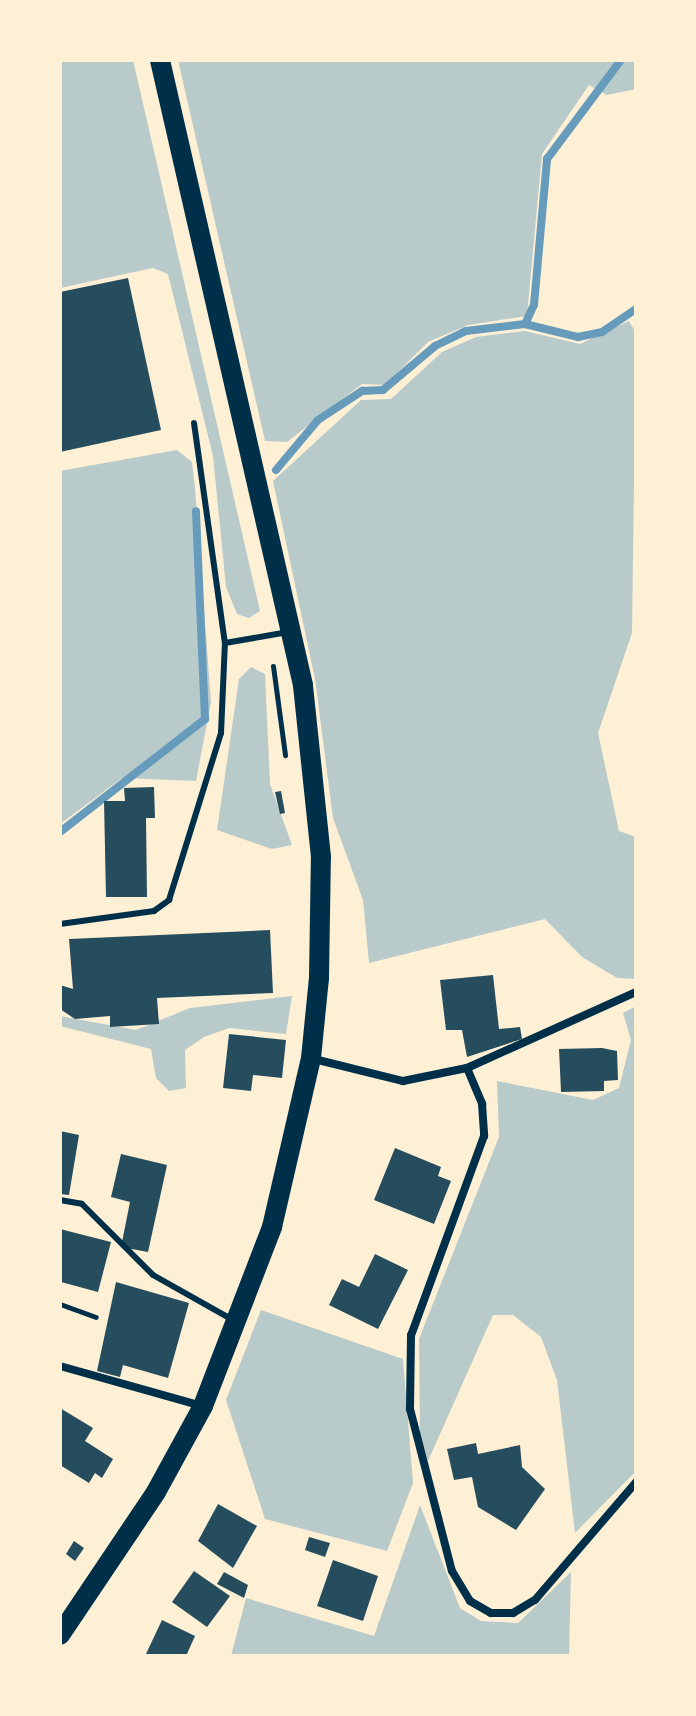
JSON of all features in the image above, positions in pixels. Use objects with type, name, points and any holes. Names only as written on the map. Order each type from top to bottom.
[{"type":"main road","points":[[60,1635],[156,1492],[203,1406],[272,1227],[311,1058],[321,857],[291,631],[160,60]]},
{"type":"street","points":[[311,1058],[403,1081],[467,1068],[636,992]]},
{"type":"street","points":[[467,1068],[482,1104],[484,1136],[411,1335],[410,1409],[452,1571],[470,1601],[491,1613],[513,1613],[535,1600],[636,1482]]},
{"type":"street","points":[[60,1366],[203,1406]]},
{"type":"lane","points":[[60,924],[154,911],[177,886],[221,733],[225,643],[194,423]]},
{"type":"lane","points":[[225,643],[291,631]]},
{"type":"lane","points":[[60,1200],[82,1204],[153,1275],[236,1321]]},
{"type":"path","points":[[269,636],[286,763]]},
{"type":"path","points":[[60,1304],[96,1317]]},
{"type":"shaded area","points":[[60,60],[133,60],[260,611],[249,618],[237,614],[226,587],[213,456],[168,274],[153,268],[60,288]]},
{"type":"shaded area","points":[[178,60],[636,60],[636,89],[607,95],[589,85],[542,154],[527,316],[468,325],[428,342],[385,385],[362,384],[287,442],[265,441]]},
{"type":"shaded area","points":[[629,321],[636,333],[632,633],[598,733],[619,831],[636,837],[636,979],[617,978],[582,957],[545,919],[369,963],[363,900],[333,818],[315,679],[273,481],[361,400],[391,399],[442,352],[476,337],[525,331],[580,344]]},
{"type":"shaded area","points":[[177,450],[192,462],[211,702],[196,781],[122,778],[60,824],[60,471]]},
{"type":"shaded area","points":[[251,667],[265,674],[270,784],[292,845],[272,849],[217,830],[239,679]]},
{"type":"shaded area","points":[[292,996],[286,1034],[229,1028],[204,1037],[185,1050],[186,1088],[169,1091],[156,1078],[151,1049],[60,1026],[60,1016],[136,1030],[190,1008]]},
{"type":"shaded area","points":[[636,1006],[636,1471],[575,1533],[557,1380],[541,1337],[513,1315],[493,1315],[428,1461],[420,1433],[419,1339],[499,1137],[497,1081],[593,1100],[619,1088],[631,1040],[623,1013]]},
{"type":"shaded area","points":[[261,1310],[403,1359],[413,1483],[387,1551],[265,1519],[226,1400]]},
{"type":"shaded area","points":[[420,1505],[460,1608],[481,1621],[518,1623],[571,1572],[569,1656],[231,1656],[246,1598],[374,1636]]},
{"type":"building","points":[[128,278],[161,430],[60,452],[60,292]]},
{"type":"building","points":[[154,787],[155,818],[146,818],[147,897],[106,897],[104,801],[125,801],[124,788]]},
{"type":"building","points":[[281,791],[285,813],[280,814],[275,792]]},
{"type":"building","points":[[270,930],[273,993],[157,998],[159,1024],[110,1027],[110,1016],[75,1019],[60,1009],[60,985],[73,989],[69,939]]},
{"type":"building","points":[[493,975],[499,1029],[520,1027],[522,1039],[467,1057],[462,1030],[446,1030],[440,980]]},
{"type":"building","points":[[229,1034],[286,1040],[282,1078],[253,1075],[251,1091],[223,1088]]},
{"type":"building","points":[[602,1048],[617,1051],[618,1080],[604,1081],[604,1091],[561,1092],[559,1049]]},
{"type":"building","points":[[60,1131],[79,1135],[69,1195],[60,1194]]},
{"type":"building","points":[[395,1148],[441,1167],[438,1176],[451,1181],[434,1224],[374,1200]]},
{"type":"building","points":[[121,1154],[167,1165],[148,1252],[121,1247],[130,1202],[111,1197]]},
{"type":"building","points":[[60,1229],[111,1242],[98,1292],[61,1282]]},
{"type":"building","points":[[375,1254],[408,1270],[378,1329],[329,1305],[342,1279],[359,1287]]},
{"type":"building","points":[[116,1282],[189,1303],[168,1378],[123,1365],[120,1377],[97,1371]]},
{"type":"building","points":[[60,1408],[93,1428],[85,1441],[113,1459],[102,1478],[95,1473],[89,1483],[60,1465]]},
{"type":"building","points":[[476,1443],[478,1454],[520,1445],[522,1467],[545,1489],[516,1530],[478,1507],[472,1477],[454,1480],[447,1449]]},
{"type":"building","points":[[218,1504],[257,1526],[233,1568],[198,1541]]},
{"type":"building","points":[[309,1537],[330,1543],[325,1557],[305,1550]]},
{"type":"building","points":[[74,1541],[84,1548],[75,1561],[66,1554]]},
{"type":"building","points":[[333,1560],[378,1576],[363,1621],[317,1606]]},
{"type":"building","points":[[194,1571],[230,1596],[207,1627],[172,1602]]},
{"type":"building","points":[[224,1572],[248,1585],[244,1598],[217,1584]]},
{"type":"building","points":[[162,1620],[195,1636],[186,1656],[145,1656]]},
{"type":"waterway","points":[[525,324],[534,305],[547,159],[621,60]]},
{"type":"waterway","points":[[276,470],[318,420],[362,391],[383,390],[435,346],[466,331],[525,324],[578,337],[602,332],[636,309]]},
{"type":"waterway","points":[[60,832],[205,719],[196,511]]}]
